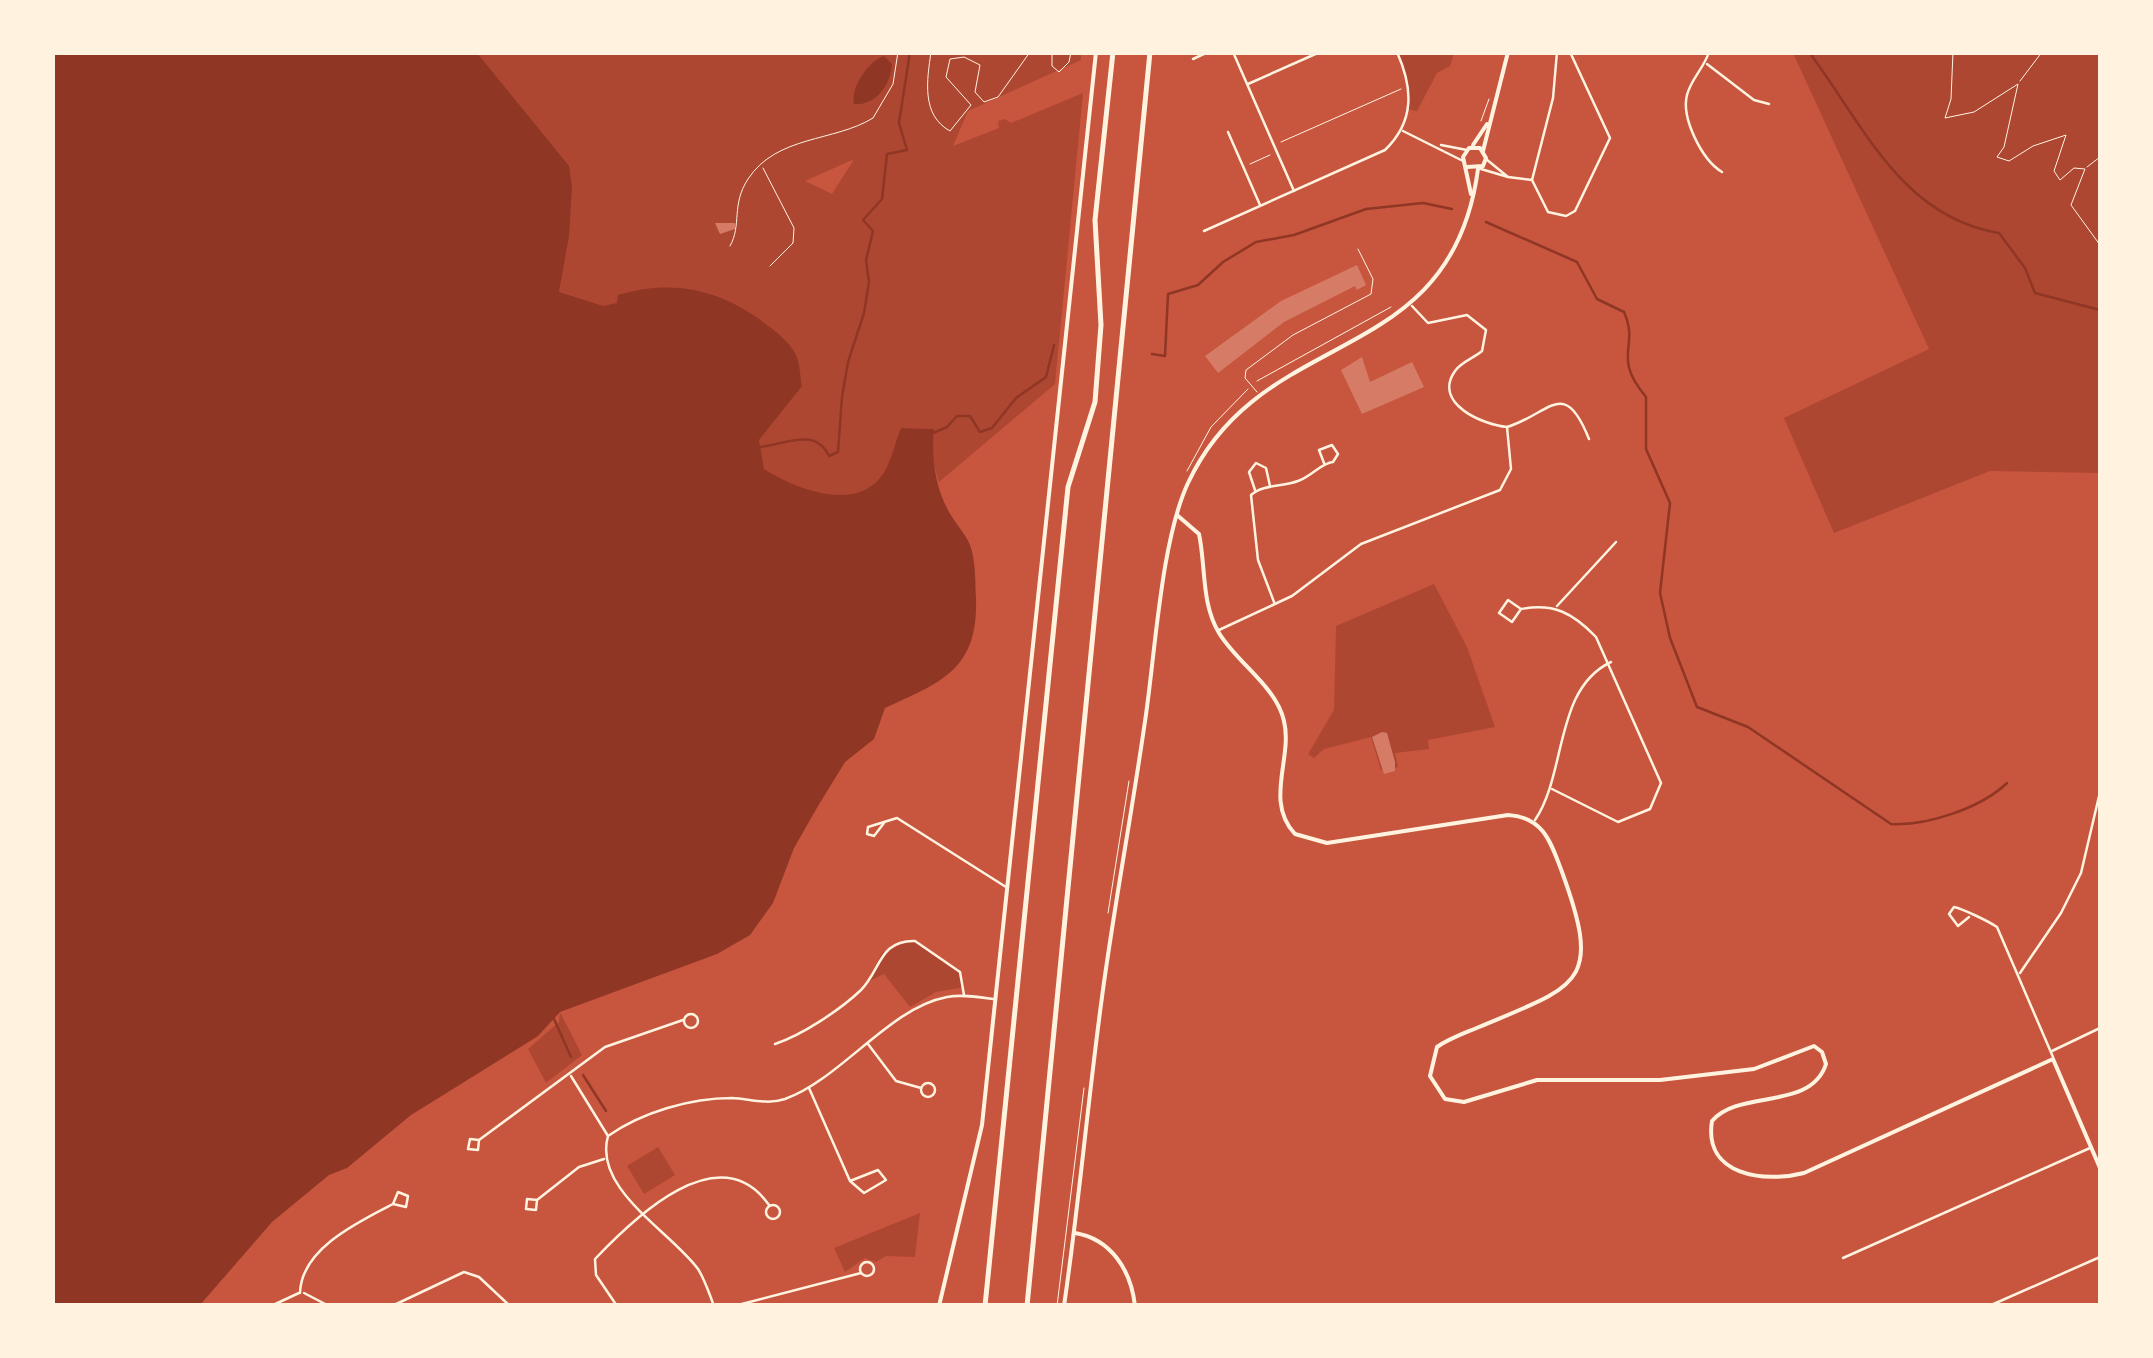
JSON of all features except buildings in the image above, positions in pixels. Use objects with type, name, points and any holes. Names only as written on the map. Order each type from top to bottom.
[{"type":"highway","points":[[985,1306],[1068,487],[1096,402],[1101,325],[1095,220],[1113,52]]},
{"type":"highway","points":[[1026,1306],[1150,52]]},
{"type":"street","points":[[939,1306],[978,1149],[1096,52]]},
{"type":"street","points":[[1194,59],[1208,52]]},
{"type":"street","points":[[1233,52],[1294,192]]},
{"type":"street","points":[[1247,84],[1320,52]]},
{"type":"street","points":[[1204,231],[1378,154],[1402,130],[1410,94],[1397,52]]},
{"type":"street","points":[[1508,52],[1483,151],[1508,177]]},
{"type":"street","points":[[1557,52],[1553,98],[1532,180],[1548,212],[1566,216],[1575,211],[1608,148],[1607,126],[1570,52]]},
{"type":"street","points":[[1709,52],[1686,98],[1687,112],[1703,151],[1722,172]]},
{"type":"street","points":[[1706,63],[1754,100],[1769,104]]},
{"type":"street","points":[[1463,161],[1489,120]]},
{"type":"street","points":[[1402,130],[1463,161],[1472,198]]},
{"type":"street","points":[[1228,132],[1261,207]]},
{"type":"street","points":[[1434,144],[1483,151]]},
{"type":"street","points":[[1064,1306],[1118,883],[1176,514],[1209,446],[1259,395],[1412,306],[1446,267],[1486,158]]},
{"type":"street","points":[[1467,167],[1532,180]]},
{"type":"street","points":[[1412,306],[1428,323],[1467,315],[1482,325],[1486,346],[1456,370],[1450,387],[1456,402],[1473,418],[1507,427],[1556,402],[1575,410],[1589,439]]},
{"type":"street","points":[[1218,631],[1305,588],[1361,544],[1500,490],[1510,469],[1507,427]]},
{"type":"street","points":[[1270,488],[1266,468],[1256,463],[1248,472],[1255,490],[1250,503],[1258,560],[1274,604]]},
{"type":"street","points":[[1255,490],[1307,478],[1324,463]]},
{"type":"street","points":[[1176,514],[1199,534],[1206,592],[1218,631],[1282,712],[1286,737],[1280,793],[1284,820],[1301,838],[1328,843],[1517,815],[1534,822],[1550,841],[1576,911],[1583,952],[1578,972],[1562,991],[1442,1043],[1432,1060],[1432,1082],[1442,1096],[1458,1102],[1537,1080],[1650,1080],[1754,1069],[1808,1047],[1818,1048],[1825,1059],[1822,1075],[1774,1099],[1720,1112],[1711,1127],[1714,1147],[1744,1175],[1790,1176],[2054,1059]]},
{"type":"street","points":[[1556,608],[1616,542]]},
{"type":"street","points":[[1521,609],[1512,622],[1499,613],[1508,600],[1521,609],[1556,608],[1588,628],[1611,662],[1656,767],[1661,790],[1650,809],[1614,822],[1552,789]]},
{"type":"street","points":[[1534,822],[1552,789],[1576,696],[1593,672],[1611,662]]},
{"type":"street","points":[[2019,974],[2061,913],[2082,872],[2100,792]]},
{"type":"street","points":[[884,823],[897,818],[1006,887]]},
{"type":"street","points":[[1969,917],[1997,926],[2100,1168]]},
{"type":"street","points":[[775,1044],[860,990],[882,953],[906,941],[915,940],[960,972],[964,996]]},
{"type":"street","points":[[608,1136],[669,1108],[719,1099],[772,1102],[808,1087],[929,1003],[964,996],[993,999]]},
{"type":"street","points":[[480,1140],[616,1041],[683,1020]]},
{"type":"street","points":[[2050,1051],[2100,1028]]},
{"type":"street","points":[[868,1044],[896,1081],[921,1088]]},
{"type":"street","points":[[570,1074],[608,1136],[606,1159],[616,1179],[698,1270],[714,1306]]},
{"type":"street","points":[[808,1087],[850,1180],[864,1193],[886,1180],[878,1170],[850,1180]]},
{"type":"street","points":[[1843,1258],[2092,1148]]},
{"type":"street","points":[[537,1200],[579,1167],[606,1159]]},
{"type":"street","points":[[617,1306],[593,1265],[678,1188],[712,1179],[749,1187],[769,1206]]},
{"type":"street","points":[[300,1293],[302,1274],[312,1258],[358,1222],[392,1204]]},
{"type":"street","points":[[1074,1232],[1110,1248],[1129,1279],[1135,1306]]},
{"type":"street","points":[[1989,1306],[2100,1257]]},
{"type":"street","points":[[734,1306],[861,1272]]},
{"type":"street","points":[[392,1306],[450,1276],[472,1274],[510,1306]]},
{"type":"street","points":[[271,1306],[300,1293],[329,1306]]},
{"type":"lane","points":[[1259,395],[1245,378],[1246,370],[1293,335],[1371,294],[1373,279],[1358,249]]},
{"type":"path","points":[[730,246],[734,206],[747,181],[761,166],[817,135],[873,118],[892,84],[898,52]]},
{"type":"path","points":[[930,52],[926,95],[939,121],[950,130],[971,105],[946,77],[950,58],[964,56],[980,65],[981,82],[975,92],[984,102],[998,96],[1030,52]]},
{"type":"path","points":[[1052,52],[1052,66],[1059,72],[1065,69],[1071,52]]},
{"type":"path","points":[[1953,52],[1946,119],[1974,112],[2018,84],[2042,52]]},
{"type":"path","points":[[2018,84],[2004,147],[1997,156],[2010,160],[2033,146],[2066,136],[2055,161],[2056,174],[2066,179],[2074,168],[2085,169]]},
{"type":"path","points":[[1476,134],[1494,85]]},
{"type":"path","points":[[1281,142],[1401,89]]},
{"type":"path","points":[[1247,166],[1270,156]]},
{"type":"path","points":[[2100,157],[2085,169],[2070,205],[2100,245]]},
{"type":"path","points":[[761,166],[794,228],[794,243],[770,266]]},
{"type":"path","points":[[1255,382],[1397,305]]},
{"type":"path","points":[[1211,427],[1248,389]]},
{"type":"shaded area","points":[[52,53],[477,53],[569,166],[569,236],[559,292],[603,306],[617,303],[618,295],[638,290],[694,290],[729,302],[777,333],[796,355],[802,386],[759,440],[764,469],[792,484],[826,494],[859,492],[873,485],[884,472],[901,428],[934,429],[937,482],[949,512],[970,545],[974,565],[975,623],[963,658],[939,681],[885,708],[874,739],[845,762],[818,806],[794,848],[773,903],[750,935],[717,954],[560,1012],[538,1036],[411,1115],[347,1168],[329,1175],[272,1222],[200,1305],[53,1305]]},
{"type":"shaded area","points":[[430,53],[1081,53],[1081,60],[968,111],[953,146],[999,128],[998,121],[1005,119],[1011,123],[1083,93],[1055,384],[939,482],[931,455],[934,429],[901,428],[892,456],[873,485],[843,495],[792,484],[764,470],[759,440],[801,386],[575,350]],"holes":[[[852,160],[853,161],[832,194],[805,181]]]},
{"type":"shaded area","points":[[1397,53],[1454,53],[1450,66],[1437,73],[1417,111],[1408,109],[1408,82]]},
{"type":"shaded area","points":[[1793,53],[2100,53],[2100,473],[1990,471],[1834,533],[1784,418],[1929,349]]},
{"type":"shaded area","points":[[884,56],[892,64],[885,86],[869,101],[854,104],[861,76]]},
{"type":"shaded area","points":[[1434,584],[1467,647],[1495,727],[1428,740],[1429,749],[1395,753],[1398,767],[1381,770],[1371,737],[1324,749],[1314,758],[1308,754],[1334,710],[1336,626]]},
{"type":"shaded area","points":[[911,940],[960,972],[964,987],[936,992],[910,1007],[884,974],[867,982],[882,953]]},
{"type":"shaded area","points":[[560,1012],[582,1055],[546,1083],[528,1049],[559,1022]]},
{"type":"shaded area","points":[[658,1147],[675,1175],[644,1194],[627,1166]]},
{"type":"shaded area","points":[[920,1213],[915,1257],[886,1256],[876,1262],[865,1258],[845,1272],[834,1248]]},
{"type":"waterway","points":[[760,447],[808,440],[823,447],[829,456],[838,452],[848,362],[864,313],[869,282],[866,260],[873,231],[863,220],[882,199],[887,154],[907,150],[899,123],[910,52]]},
{"type":"waterway","points":[[1809,52],[1867,137],[1910,188],[1965,224],[1999,233],[2025,268],[2035,293],[2100,310]]},
{"type":"waterway","points":[[1152,354],[1165,356],[1168,294],[1198,285],[1223,262],[1256,242],[1294,235],[1366,209],[1423,203],[1452,209]]},
{"type":"waterway","points":[[1486,222],[1577,262],[1597,299],[1624,312],[1630,371],[1646,397],[1646,449],[1670,503],[1660,593],[1670,638],[1697,707],[1748,727],[1891,824],[1953,814],[2007,783]]},
{"type":"waterway","points":[[933,433],[947,427],[957,416],[970,416],[980,432],[992,428],[1016,398],[1046,377],[1054,345]]},
{"type":"waterway","points":[[554,1019],[571,1057]]},
{"type":"waterway","points":[[583,1075],[606,1111]]}]
